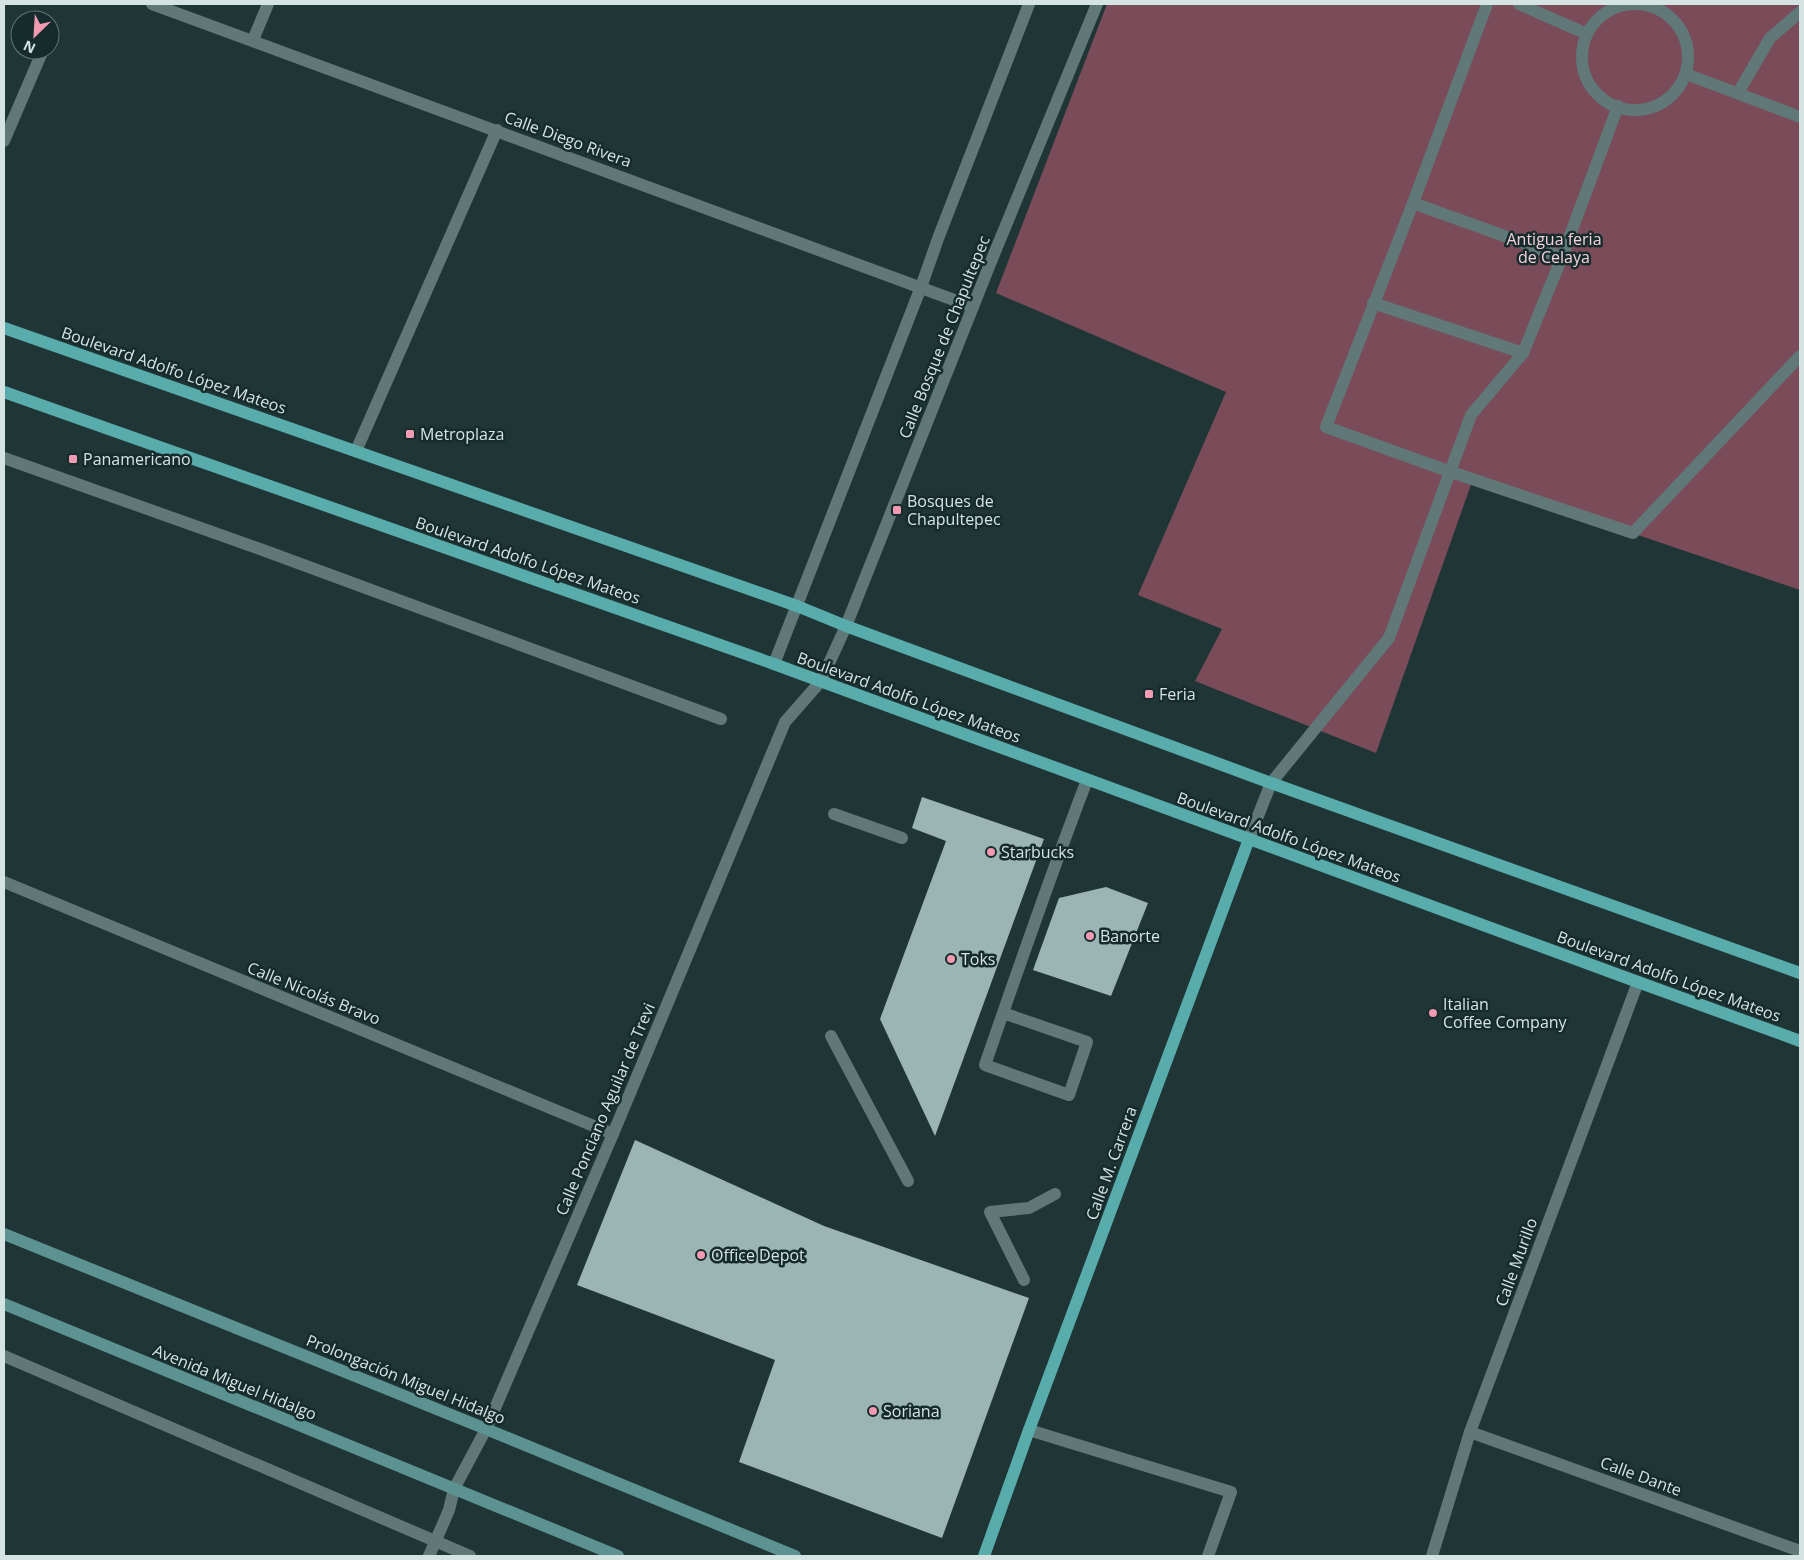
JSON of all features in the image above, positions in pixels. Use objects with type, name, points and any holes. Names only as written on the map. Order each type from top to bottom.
[{"type":"main road","name":"Boulevard Adolfo López Mateos","points":[[4,328],[797,606],[846,626],[1271,783],[1800,973]]},
{"type":"main road","name":"Boulevard Adolfo López Mateos","points":[[4,392],[822,681],[1087,780],[1800,1040]]},
{"type":"main road","name":"Calle M. Carrera","points":[[984,1556],[1249,839]]},
{"type":"street","name":"Calle Diego Rivera","points":[[152,4],[973,307]]},
{"type":"street","points":[[253,40],[268,4]]},
{"type":"street","points":[[774,664],[1029,4]]},
{"type":"street","name":"Calle Bosque de Chapultepec","points":[[822,681],[846,626],[1096,4]]},
{"type":"street","points":[[1487,4],[1413,203],[1326,427],[1451,472],[1632,533],[1800,356]]},
{"type":"street","points":[[1519,4],[1587,34]]},
{"type":"street","points":[[1626,4],[1642,4],[1658,9],[1672,18],[1682,32],[1688,47],[1689,64],[1686,74],[1675,93],[1661,103],[1646,109],[1629,110],[1618,106],[1599,95],[1589,82],[1583,67],[1583,50],[1587,34],[1596,20],[1610,10],[1626,4]]},
{"type":"street","points":[[1738,93],[1770,38],[1800,12]]},
{"type":"street","points":[[4,141],[39,60]]},
{"type":"street","points":[[1686,74],[1800,117]]},
{"type":"street","name":"Calle M. Carrera","points":[[1249,839],[1271,783],[1389,638],[1471,415],[1523,353],[1562,257],[1618,106]]},
{"type":"street","points":[[356,451],[497,130]]},
{"type":"street","points":[[1413,203],[1562,257]]},
{"type":"street","points":[[1373,303],[1523,353]]},
{"type":"street","points":[[4,458],[260,549],[721,719]]},
{"type":"street","name":"Calle Ponciano Aguilar de Trevi","points":[[429,1556],[449,1510],[454,1490],[486,1429],[613,1134],[785,722],[822,681]]},
{"type":"street","points":[[1003,1013],[1087,1042],[1069,1095],[985,1065],[1047,884],[1087,780]]},
{"type":"street","points":[[834,814],[902,838]]},
{"type":"street","name":"Calle Nicolás Bravo","points":[[4,882],[613,1134]]},
{"type":"street","name":"Calle Murillo","points":[[1432,1556],[1470,1432],[1638,982]]},
{"type":"street","points":[[831,1036],[908,1181]]},
{"type":"street","points":[[1024,1280],[990,1212],[1029,1208],[1055,1194]]},
{"type":"street","name":"Prolongación Miguel Hidalgo","points":[[4,1234],[794,1556]]},
{"type":"street","name":"Avenida Miguel Hidalgo","points":[[4,1304],[454,1490]]},
{"type":"street","points":[[4,1356],[470,1556]]},
{"type":"street","points":[[1029,1430],[1230,1492],[1208,1556]]},
{"type":"street","name":"Calle Dante","points":[[1470,1432],[1800,1551]]},
{"type":"street","points":[[454,1490],[618,1556]]},
{"type":"green space","name":"Antigua feria de Celaya","points":[[1107,4],[1800,4],[1800,590],[1473,479],[1376,753],[1195,681],[1222,629],[1138,595],[1226,392],[996,293]]},
{"type":"building","name":"Toks","points":[[922,797],[1044,839],[935,1136],[880,1019],[946,841],[912,828]]},
{"type":"building","name":"Banorte","points":[[1106,887],[1148,903],[1111,996],[1033,970],[1059,898]]},
{"type":"building","name":"Soriana","points":[[635,1140],[824,1226],[1029,1298],[942,1538],[739,1462],[775,1360],[577,1285]]},
{"type":"place","name":"Metroplaza","points":[[410,434]]},
{"type":"place","name":"Panamericano","points":[[73,459]]},
{"type":"place","name":"Bosques de Chapultepec","points":[[897,510]]},
{"type":"place","name":"Feria","points":[[1149,694]]},
{"type":"place","name":"Starbucks","points":[[991,852]]},
{"type":"place","name":"Banorte","points":[[1090,936]]},
{"type":"place","name":"Toks","points":[[951,959]]},
{"type":"place","name":"Italian Coffee Company","points":[[1433,1013]]},
{"type":"place","name":"Office Depot","points":[[701,1255]]},
{"type":"place","name":"Soriana","points":[[873,1411]]}]
